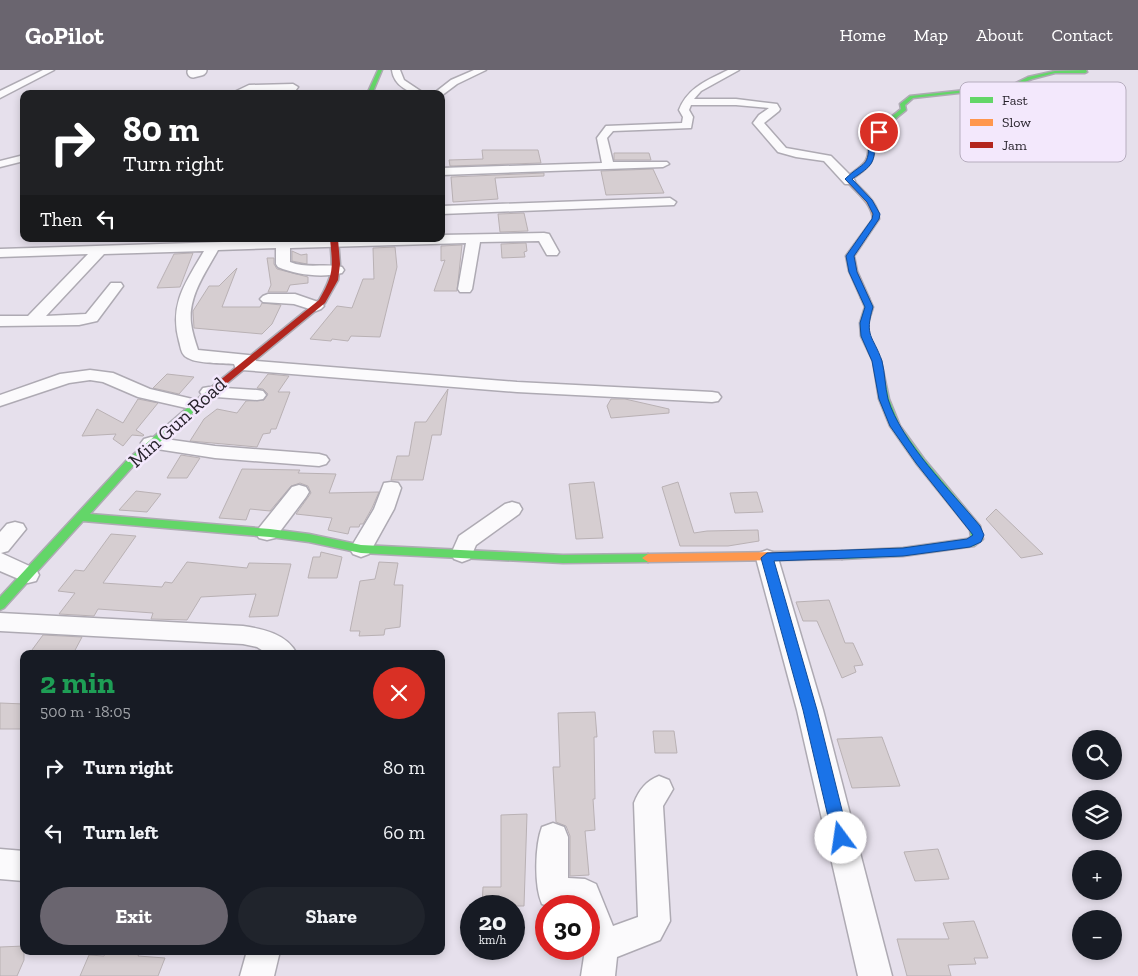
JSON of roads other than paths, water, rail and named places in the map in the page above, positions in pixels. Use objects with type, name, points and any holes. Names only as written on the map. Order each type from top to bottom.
[{"type":"street","points":[[0,95],[50,70]]},
{"type":"street","points":[[371,90],[380,70]]},
{"type":"street","points":[[396,70],[396,76],[399,80],[414,90]]},
{"type":"street","points":[[440,78],[481,70]]},
{"type":"street","points":[[443,90],[454,82],[481,70]]},
{"type":"street","points":[[608,165],[602,138],[610,128],[688,125],[688,116],[684,110],[687,102],[698,89],[734,70]]},
{"type":"street","points":[[1022,82],[1030,78],[1063,71],[1085,72],[1082,70]]},
{"type":"street","points":[[245,90],[249,88],[293,87],[291,90]]},
{"type":"street","points":[[849,181],[851,176],[869,165],[874,135],[904,109],[902,105],[912,97],[960,92]]},
{"type":"street","points":[[80,518],[267,533],[309,538],[361,549],[626,560],[767,558],[903,552],[970,543],[977,539],[976,529],[920,461],[895,426],[884,399],[877,361],[864,331],[864,323],[869,307],[853,272],[850,256],[876,219],[876,210],[827,158],[789,153],[778,147],[758,124],[762,117],[774,109],[773,105],[736,102],[687,102]]},
{"type":"street","points":[[0,164],[20,159]]},
{"type":"street","points":[[445,174],[529,168],[663,164]]},
{"type":"street","points":[[529,168],[540,177]]},
{"type":"street","points":[[445,176],[457,184]]},
{"type":"street","points":[[445,210],[670,202]]},
{"type":"street","points":[[465,288],[474,238]]},
{"type":"street","points":[[445,239],[544,238],[552,252]]},
{"type":"street","points":[[0,253],[213,247],[308,242]]},
{"type":"street","name":"Min Gun Road","points":[[1,607],[28,574],[130,463],[209,392],[330,293],[337,270],[334,242]]},
{"type":"street","points":[[283,244],[283,264],[309,270],[337,270]]},
{"type":"street","points":[[213,247],[194,281],[183,312],[184,327],[190,352],[194,355],[245,362],[517,387],[712,396]]},
{"type":"street","points":[[32,321],[98,251]]},
{"type":"street","points":[[0,321],[91,318],[116,286]]},
{"type":"street","points":[[268,299],[296,299],[316,306]]},
{"type":"street","points":[[0,401],[66,378],[97,375],[116,380],[144,393],[195,405]]},
{"type":"street","points":[[209,392],[258,395]]},
{"type":"street","points":[[151,443],[215,452],[319,460]]},
{"type":"street","points":[[361,549],[384,509],[391,488]]},
{"type":"street","points":[[267,533],[299,492]]},
{"type":"street","points":[[462,554],[467,541],[512,509]]},
{"type":"street","points":[[0,546],[14,529]]},
{"type":"street","points":[[767,558],[810,710],[876,976]]},
{"type":"street","points":[[0,561],[28,574]]},
{"type":"street","points":[[1,607],[243,635],[265,639],[282,650]]},
{"type":"street","points":[[598,976],[601,950],[605,944],[649,929],[654,921],[648,803],[659,789]]},
{"type":"street","points":[[553,837],[553,893],[585,895],[605,944]]},
{"type":"street","points":[[0,864],[20,866]]},
{"type":"street","points":[[257,976],[263,955]]},
{"type":"lane","points":[[192,72],[201,70]]}]
